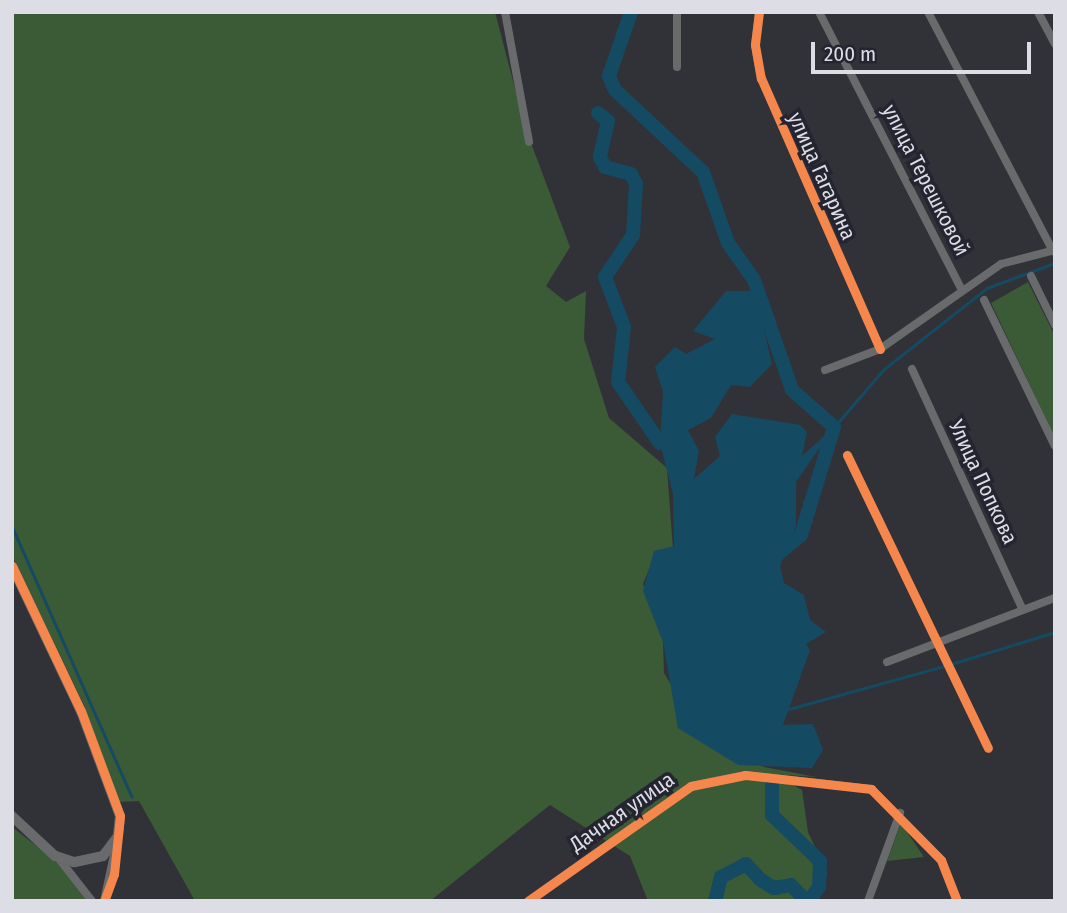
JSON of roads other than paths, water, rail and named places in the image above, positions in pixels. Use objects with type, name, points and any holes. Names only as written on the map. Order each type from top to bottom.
[{"type":"street","points":[[505,12],[529,142]]},
{"type":"street","points":[[677,12],[677,67]]},
{"type":"street","name":"улица Гагарина","points":[[759,12],[755,45],[761,78],[880,349]]},
{"type":"street","name":"улица Терешковой","points":[[819,12],[962,290]]},
{"type":"street","points":[[825,370],[880,349],[1001,264],[1054,250],[928,12]]},
{"type":"street","points":[[1038,12],[1055,44]]},
{"type":"street","points":[[1031,276],[1055,325]]},
{"type":"street","points":[[984,300],[1055,446]]},
{"type":"street","name":"Улица Попкова","points":[[912,369],[1023,610]]},
{"type":"street","points":[[847,455],[934,645],[988,748]]},
{"type":"street","points":[[12,566],[81,711],[120,816],[104,901]]},
{"type":"street","points":[[887,662],[1055,598]]},
{"type":"street","name":"Дачная улица","points":[[528,901],[691,786],[745,775],[871,789],[900,813],[941,860],[957,901]]},
{"type":"street","points":[[868,901],[900,813]]},
{"type":"street","points":[[12,816],[55,856],[92,901]]},
{"type":"street","points":[[55,856],[87,861],[103,856],[118,836]]},
{"type":"water","points":[[726,291],[755,291],[772,364],[750,387],[731,385],[711,418],[688,430],[699,451],[694,479],[720,456],[715,437],[732,414],[800,425],[807,432],[802,456],[834,427],[796,482],[796,526],[780,566],[784,583],[804,595],[810,620],[826,632],[806,644],[810,650],[783,725],[813,724],[823,750],[812,768],[738,765],[678,728],[663,642],[643,591],[654,551],[674,546],[673,494],[660,443],[663,392],[655,367],[675,347],[686,354],[715,339],[693,331]]},
{"type":"waterway","points":[[631,12],[609,76],[615,90],[703,172],[728,243],[754,280],[792,390],[834,427],[801,535],[777,555]]},
{"type":"waterway","points":[[598,113],[608,121],[600,157],[605,167],[631,174],[636,184],[633,235],[605,277],[624,327],[618,382],[660,443],[676,440]]},
{"type":"waterway","points":[[834,427],[883,370],[987,288],[1055,263]]},
{"type":"waterway","points":[[12,526],[132,797]]},
{"type":"waterway","points":[[951,664],[1055,632]]},
{"type":"waterway","points":[[789,709],[944,666]]},
{"type":"waterway","points":[[772,786],[772,815],[820,861],[819,887],[809,901]]},
{"type":"waterway","points":[[715,901],[721,877],[746,864],[761,880],[774,888],[791,885],[806,901]]}]
